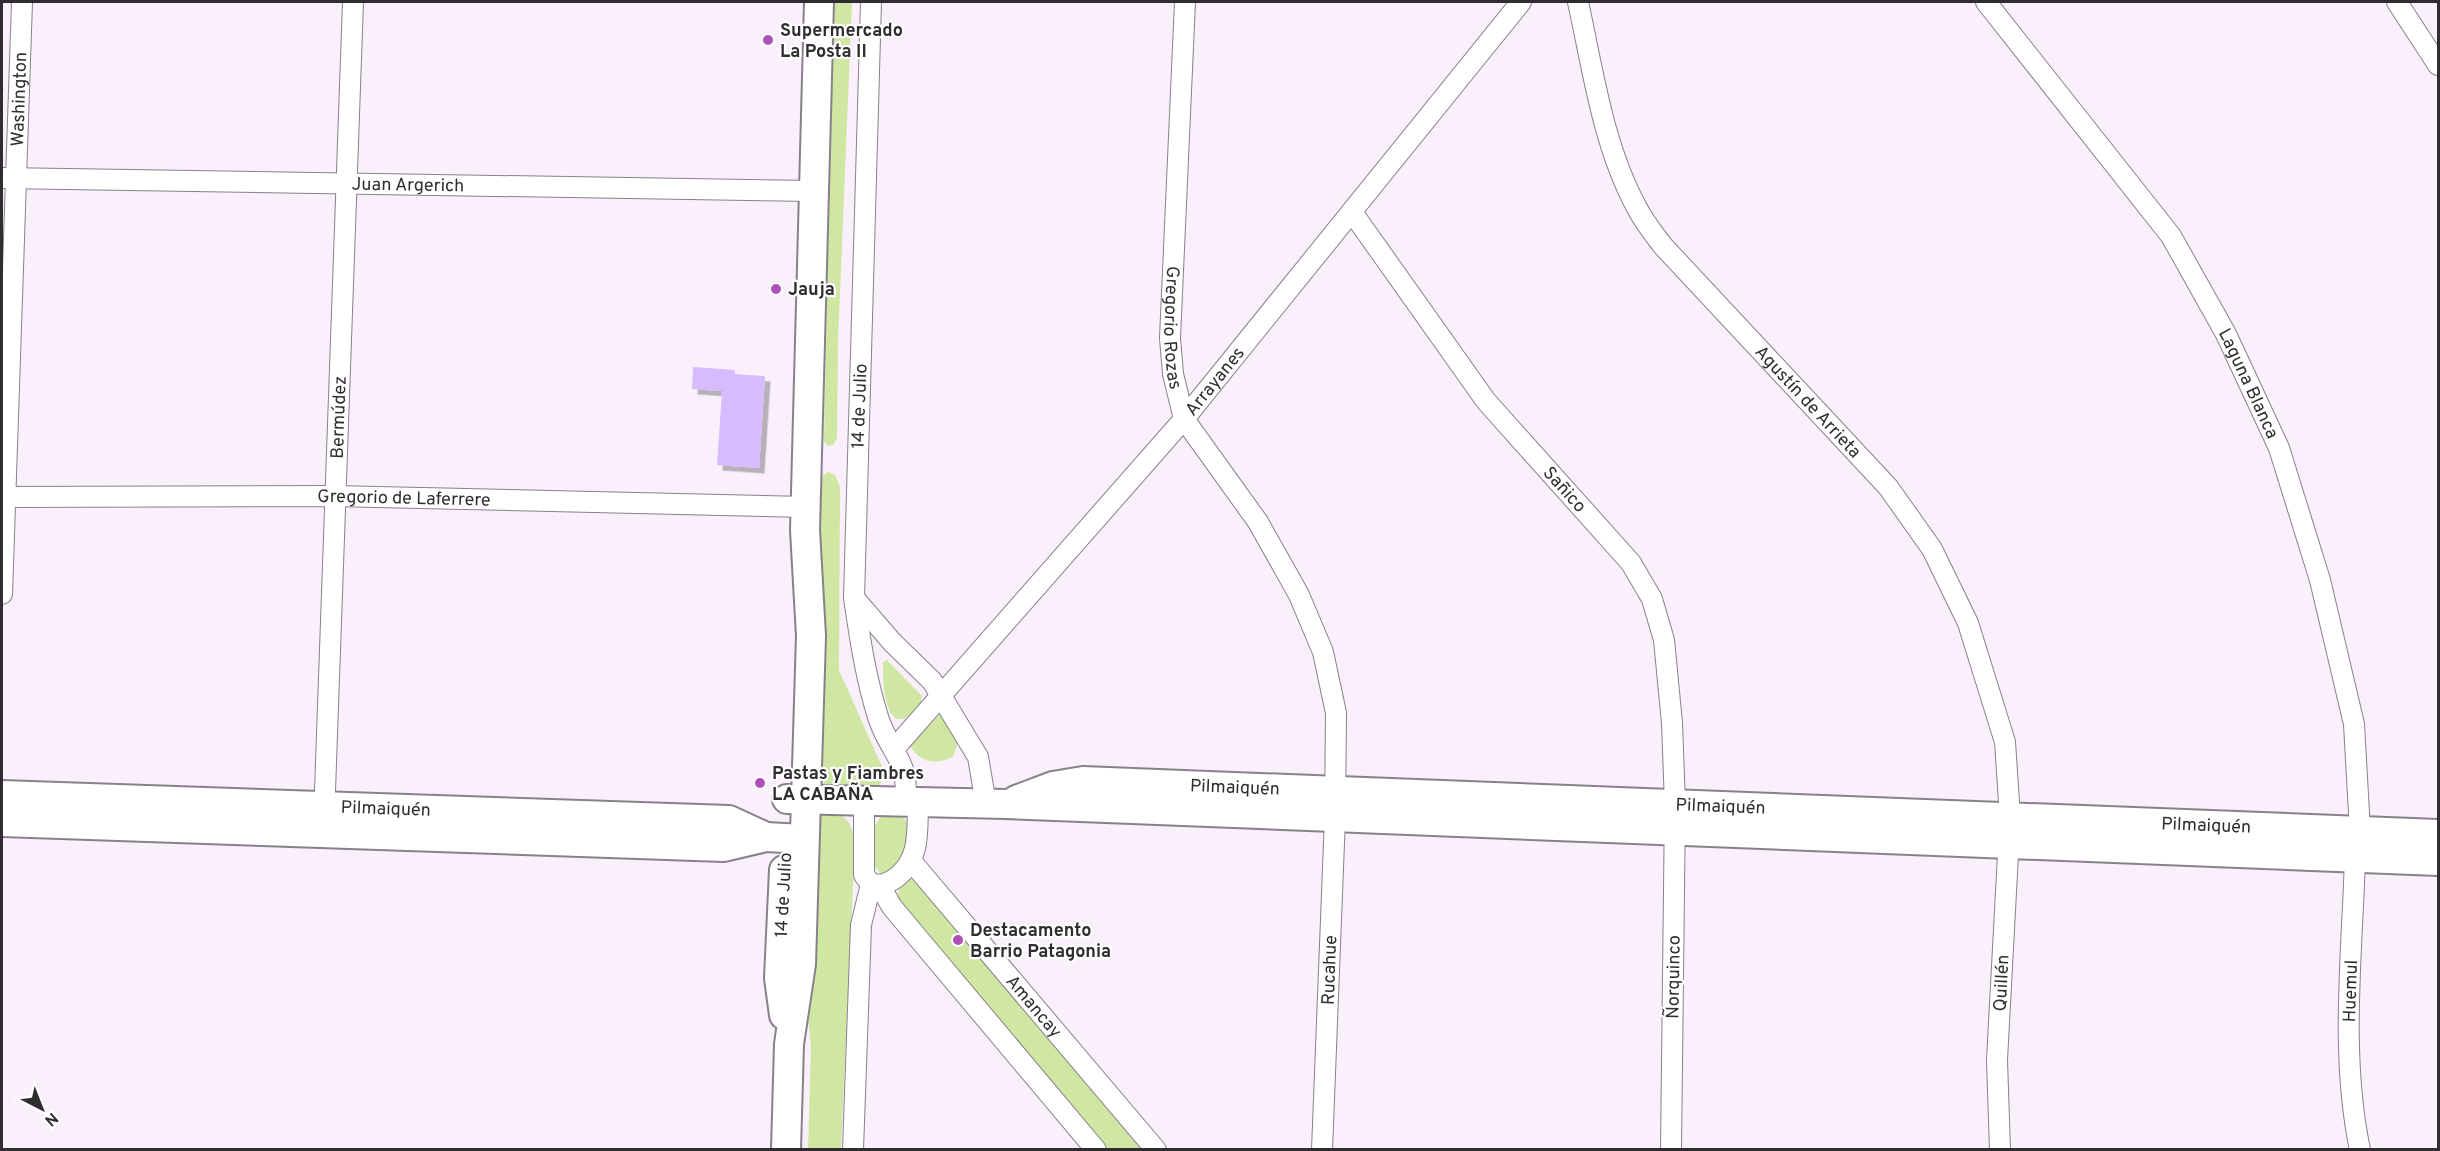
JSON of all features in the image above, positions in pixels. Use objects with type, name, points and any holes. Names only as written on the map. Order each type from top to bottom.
[{"type":"main road","name":"14 de Julio","points":[[786,1149],[789,1044],[779,978],[785,838],[796,799],[793,620],[806,518],[819,2]]},
{"type":"main road","name":"Pilmaiquén","points":[[796,799],[996,804],[1053,786],[1083,781],[1335,804],[2358,845],[2439,861]]},
{"type":"main road","name":"Pilmaiquén","points":[[2,795],[324,820]]},
{"type":"main road","name":"Pilmaiquén","points":[[2,822],[729,820],[785,838]]},
{"type":"main road","name":"Pilmaiquén","points":[[2358,845],[2439,834]]},
{"type":"street","name":"Washington","points":[[2,594],[9,178],[22,2]]},
{"type":"street","name":"Bermúdez","points":[[324,820],[334,496],[348,185],[352,2]]},
{"type":"street","name":"14 de Julio","points":[[871,2],[854,598],[864,664],[880,722],[907,782],[916,849],[912,862]]},
{"type":"street","name":"Gregorio Rozas","points":[[1185,2],[1170,338],[1173,374],[1184,419],[1258,522],[1299,595],[1323,652],[1336,713],[1335,804]]},
{"type":"street","name":"Arrayanes","points":[[894,749],[1184,419],[1521,2]]},
{"type":"street","name":"Agustín de Arrieta","points":[[1578,2],[1609,134],[1619,168],[1637,209],[1663,246],[1888,487],[1932,549],[1968,623],[2005,742],[2010,831]]},
{"type":"street","name":"Laguna Blanca","points":[[1986,2],[2171,236],[2226,334],[2279,448],[2320,580],[2354,724],[2358,845]]},
{"type":"street","points":[[2397,2],[2439,65]]},
{"type":"street","name":"Juan Argerich","points":[[9,178],[814,191]]},
{"type":"street","name":"Sañico","points":[[1352,213],[1486,401],[1631,563],[1652,599],[1664,640],[1672,723],[1674,818]]},
{"type":"street","name":"Gregorio de Laferrere","points":[[4,498],[334,496],[806,518]]},
{"type":"street","points":[[854,598],[892,642],[932,681],[978,757],[996,804]]},
{"type":"street","points":[[864,801],[862,863],[864,876],[876,885],[884,898],[1094,1148]]},
{"type":"street","name":"Rucahue","points":[[1322,1149],[1335,804]]},
{"type":"street","name":"Ñorquinco","points":[[1671,1149],[1674,818]]},
{"type":"street","name":"Quillén","points":[[2000,1149],[1997,1060],[2010,831]]},
{"type":"street","name":"Huemul","points":[[2358,845],[2348,1046],[2353,1116],[2360,1149]]},
{"type":"street","points":[[876,885],[891,882],[912,862]]},
{"type":"street","name":"Amancay","points":[[912,862],[1156,1149]]},
{"type":"street","points":[[853,1149],[861,925],[876,885]]},
{"type":"green space","points":[[833,2],[852,2],[838,342],[837,438],[834,444],[828,446],[824,441]]},
{"type":"green space","points":[[828,472],[835,475],[840,487],[839,670],[884,771],[883,781],[875,789],[829,786],[820,781],[812,764],[819,479]]},
{"type":"green space","points":[[887,660],[922,696],[921,705],[904,719],[896,719],[888,708],[883,662]]},
{"type":"green space","points":[[939,715],[948,716],[959,739],[953,757],[934,762],[919,756],[910,746]]},
{"type":"green space","points":[[816,813],[843,817],[850,825],[855,841],[841,1149],[808,1149],[811,1048],[804,970]]},
{"type":"green space","points":[[900,813],[908,824],[904,859],[887,874],[880,873],[872,863],[875,825],[883,814]]},
{"type":"green space","points":[[912,879],[918,883],[1143,1149],[1107,1149],[900,901],[897,896],[901,885]]},
{"type":"building","points":[[693,367],[735,370],[735,374],[765,376],[759,468],[717,465],[722,391],[692,389]]},
{"type":"place","name":"Supermercado La Posta II","points":[[768,40]]},
{"type":"place","name":"Jauja","points":[[776,289]]},
{"type":"place","name":"Pastas y Fiambres LA CABAÑA","points":[[760,783]]},
{"type":"place","name":"Destacamento Barrio Patagonia","points":[[958,940]]}]
